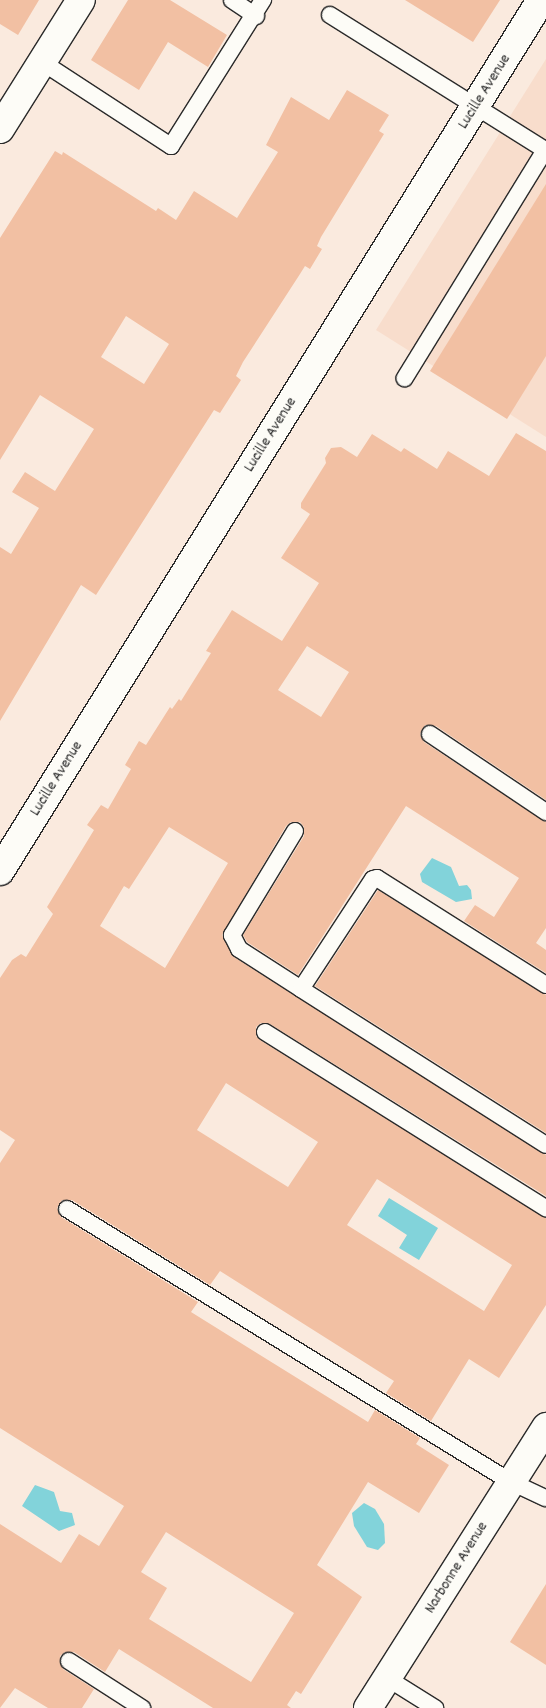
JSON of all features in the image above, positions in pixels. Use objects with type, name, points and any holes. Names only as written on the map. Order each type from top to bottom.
[{"type":"street","points":[[0,128],[80,0]]},
{"type":"street","name":"Lucille Avenue","points":[[0,871],[541,0]]},
{"type":"street","name":"Narbonne Avenue","points":[[368,1708],[546,1427]]},
{"type":"lane","points":[[232,0],[256,16]]},
{"type":"lane","points":[[42,62],[65,80],[171,146],[256,16],[263,0]]},
{"type":"lane","points":[[330,14],[477,104],[546,149],[405,378]]},
{"type":"lane","points":[[430,734],[546,812]]},
{"type":"lane","points":[[295,831],[232,935],[239,949],[546,1145]]},
{"type":"lane","points":[[301,990],[372,879],[377,878],[546,985]]},
{"type":"lane","points":[[265,1032],[546,1208]]},
{"type":"lane","points":[[67,1209],[511,1482],[546,1498]]},
{"type":"lane","points":[[69,1661],[142,1708]]},
{"type":"lane","points":[[387,1678],[435,1708]]},
{"type":"shaded area","points":[[546,59],[546,437],[376,330]]},
{"type":"water","points":[[432,858],[451,867],[459,886],[467,885],[471,890],[472,899],[456,902],[422,882],[420,874]]},
{"type":"water","points":[[389,1198],[438,1228],[419,1260],[399,1248],[407,1235],[378,1216]]},
{"type":"water","points":[[35,1485],[54,1492],[60,1511],[72,1513],[75,1525],[59,1531],[22,1506]]},
{"type":"water","points":[[364,1503],[375,1509],[384,1524],[385,1543],[378,1550],[367,1547],[354,1526],[352,1513]]},
{"type":"building","points":[[0,0],[39,0],[18,35],[0,24]]},
{"type":"building","points":[[128,0],[170,0],[227,35],[208,67],[168,42],[139,90],[91,60]]},
{"type":"building","points":[[405,0],[500,0],[473,42]]},
{"type":"building","points":[[347,90],[389,115],[379,131],[384,134],[321,237],[317,246],[322,249],[310,269],[305,266],[243,362],[236,376],[241,380],[220,413],[214,410],[96,595],[81,585],[0,721],[0,547],[11,554],[39,508],[12,492],[25,472],[55,491],[94,429],[40,395],[0,460],[0,238],[55,151],[62,155],[63,152],[156,211],[158,208],[176,220],[194,191],[237,218],[278,152],[266,145],[291,97],[329,120]],"holes":[[[126,316],[169,344],[144,384],[101,357]]]},
{"type":"building","points":[[546,184],[546,356],[507,419],[430,371]]},
{"type":"building","points":[[516,433],[546,451],[546,800],[436,726],[425,725],[420,734],[424,742],[546,822],[546,928],[536,943],[546,950],[546,973],[464,921],[475,905],[494,917],[519,878],[406,806],[298,975],[247,942],[243,935],[304,836],[304,827],[300,822],[291,822],[286,826],[222,935],[234,957],[546,1155],[546,1196],[270,1024],[261,1023],[256,1027],[256,1036],[260,1040],[546,1218],[546,1305],[499,1378],[469,1359],[431,1421],[386,1393],[394,1381],[220,1271],[210,1285],[72,1200],[62,1200],[57,1208],[61,1217],[198,1302],[191,1312],[368,1422],[375,1410],[420,1438],[416,1444],[449,1465],[419,1513],[368,1482],[317,1565],[362,1597],[301,1694],[296,1691],[287,1705],[291,1708],[213,1708],[119,1649],[105,1672],[74,1652],[65,1652],[60,1656],[63,1669],[94,1689],[82,1708],[48,1708],[15,1688],[0,1708],[0,1524],[61,1563],[79,1534],[99,1546],[124,1506],[0,1428],[0,1163],[15,1140],[0,1130],[0,978],[12,960],[21,954],[26,957],[53,914],[47,907],[94,830],[87,825],[101,805],[108,809],[131,769],[125,765],[139,741],[146,745],[170,707],[172,709],[179,699],[181,701],[211,653],[206,651],[232,610],[282,641],[319,583],[281,558],[310,514],[301,508],[301,503],[326,463],[325,458],[331,448],[341,447],[357,457],[372,434],[401,452],[404,448],[437,469],[448,451],[489,476]],"holes":[[[307,646],[349,672],[321,717],[278,690]],[[169,827],[228,863],[165,968],[100,926],[124,886],[129,889]],[[226,1083],[318,1142],[288,1187],[197,1130]],[[377,1179],[512,1265],[484,1311],[347,1225]],[[166,1532],[294,1613],[251,1682],[149,1619],[167,1588],[141,1572]]]},
{"type":"building","points":[[378,890],[546,995],[546,1133],[315,986]]},
{"type":"building","points":[[546,1584],[546,1665],[510,1642]]}]
